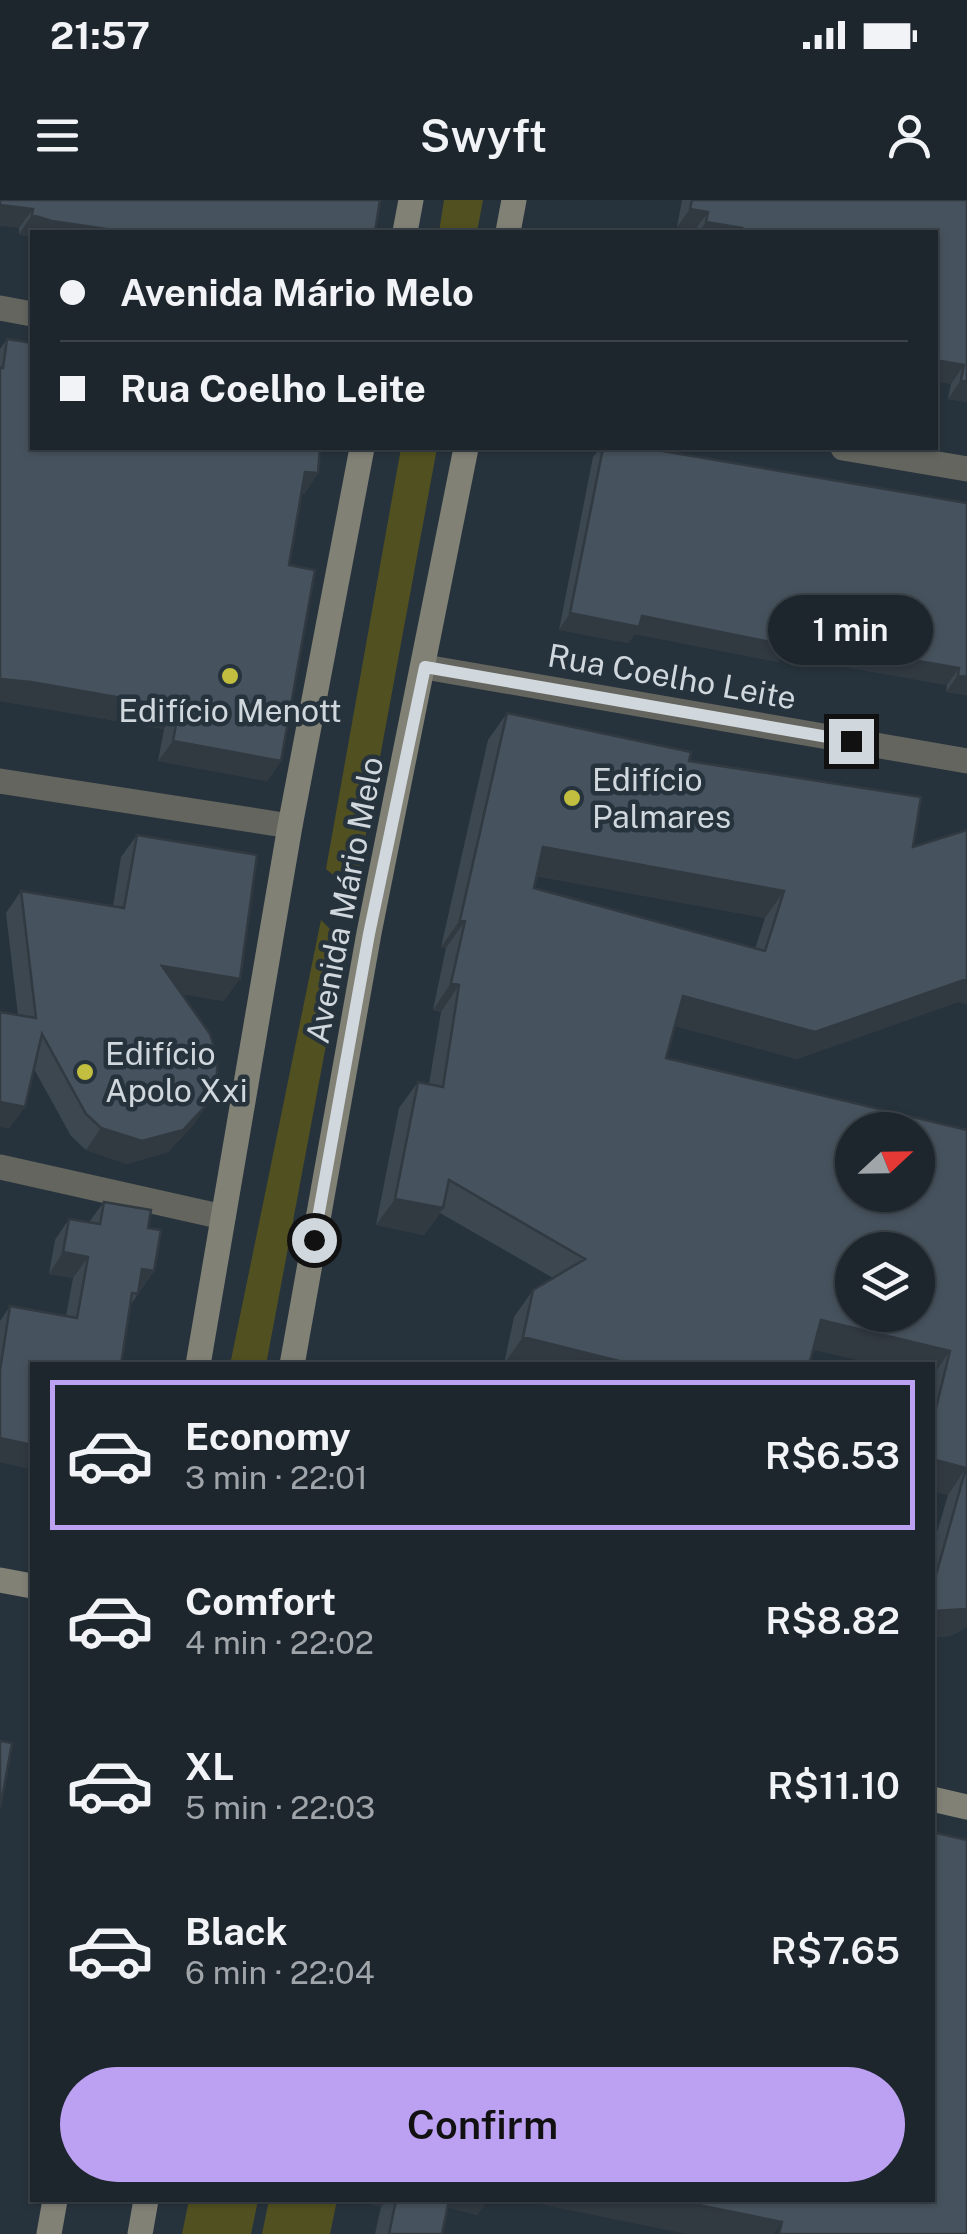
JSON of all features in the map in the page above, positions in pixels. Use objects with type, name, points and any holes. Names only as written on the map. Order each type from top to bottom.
[{"type":"main road","points":[[404,230],[411,200]]},
{"type":"main road","points":[[508,230],[514,200]]},
{"type":"main road","name":"Avenida Mário Melo","points":[[199,1362],[290,826],[362,450]]},
{"type":"main road","name":"Avenida Mário Melo","points":[[293,1362],[369,934],[466,450]]},
{"type":"main road","points":[[0,1580],[30,1586]]},
{"type":"main road","points":[[935,1800],[967,1807]]},
{"type":"main road","points":[[49,2234],[55,2202]]},
{"type":"main road","points":[[140,2234],[146,2202]]},
{"type":"street","points":[[0,308],[30,314]]},
{"type":"street","points":[[855,450],[967,469]]},
{"type":"street","name":"Rua Coelho Leite","points":[[425,667],[967,761]]},
{"type":"street","points":[[0,781],[290,826]]},
{"type":"street","points":[[0,1167],[223,1217]]},
{"type":"shaded area","points":[[444,200],[483,200],[477,230],[439,230]]},
{"type":"shaded area","points":[[401,450],[437,450],[355,893],[326,869]]},
{"type":"shaded area","points":[[321,920],[345,944],[267,1362],[231,1362]]},
{"type":"shaded area","points":[[189,2202],[258,2202],[251,2234],[182,2234]]},
{"type":"shaded area","points":[[269,2202],[337,2202],[330,2234],[262,2234]]},
{"type":"building","points":[[0,200],[380,200],[375,230],[113,230],[52,221],[32,215],[33,209],[0,205]]},
{"type":"building","points":[[692,200],[967,200],[967,382],[961,380],[964,365],[938,361],[938,230],[742,230],[706,222],[708,212],[690,209]]},
{"type":"building","points":[[7,339],[30,343],[30,450],[320,450],[318,473],[305,472],[289,565],[315,570],[281,761],[173,741],[179,708],[0,679],[0,367],[3,368]]},
{"type":"building","points":[[603,450],[657,450],[967,503],[967,677],[958,675],[959,668],[791,639],[790,646],[642,616],[639,627],[570,613]]},
{"type":"building","points":[[507,713],[691,752],[689,761],[921,797],[913,847],[967,830],[967,979],[815,1032],[683,996],[666,1058],[892,1112],[835,1112],[835,1212],[935,1212],[935,1122],[967,1130],[967,1609],[935,1611],[935,1578],[966,1468],[935,1460],[935,1412],[950,1351],[871,1332],[935,1332],[935,1232],[835,1232],[835,1323],[821,1320],[810,1362],[623,1362],[523,1337],[533,1290],[585,1259],[449,1180],[443,1208],[395,1199],[418,1082],[443,1087],[459,985],[451,983],[465,921],[460,920]],"holes":[[[543,847],[784,891],[765,951],[534,888]]]},
{"type":"building","points":[[137,835],[257,855],[240,979],[162,966],[210,1034],[217,1057],[217,1080],[210,1101],[183,1130],[142,1141],[101,1128],[86,1114],[42,1034],[25,1107],[0,1102],[0,1012],[36,1018],[21,891],[124,908]]},
{"type":"building","points":[[104,1202],[151,1210],[148,1228],[161,1230],[154,1271],[142,1269],[138,1294],[132,1293],[121,1362],[30,1362],[30,1445],[0,1438],[0,1370],[10,1306],[77,1318],[88,1257],[63,1252],[69,1219],[100,1224]]},
{"type":"building","points":[[0,1741],[12,1743],[0,1809]]},
{"type":"building","points":[[935,1833],[967,1840],[967,2234],[779,2234],[782,2222],[684,2202],[935,2202]]},
{"type":"building","points":[[396,2202],[449,2202],[442,2234],[389,2234]]},
{"type":"place","name":"Edifício Menott","points":[[230,676]]},
{"type":"place","name":"Edifício Palmares","points":[[572,798]]},
{"type":"place","name":"Edifício Apolo Xxi","points":[[85,1072]]},
{"type":"route","points":[[314,1240],[369,934],[425,667],[851,741]]}]
